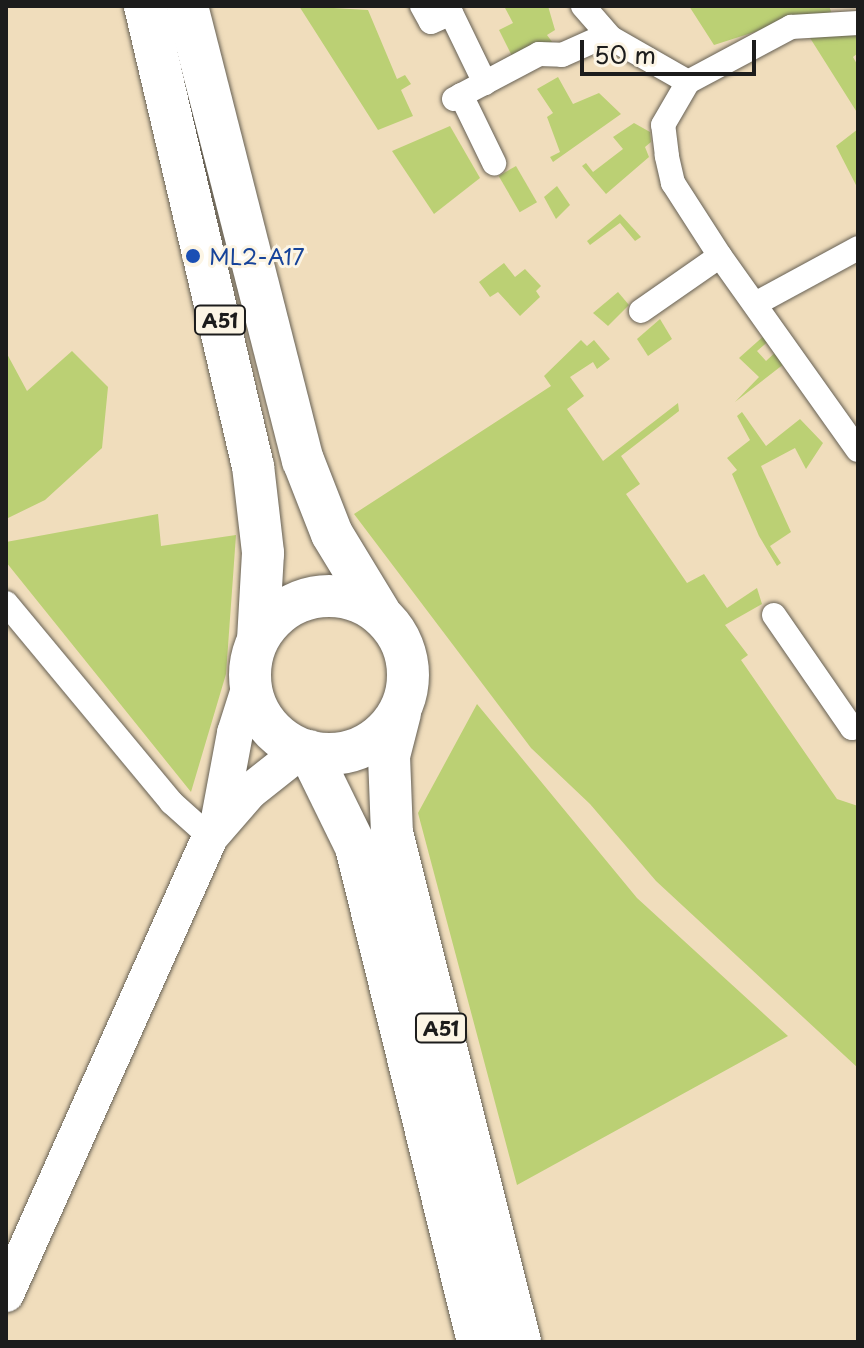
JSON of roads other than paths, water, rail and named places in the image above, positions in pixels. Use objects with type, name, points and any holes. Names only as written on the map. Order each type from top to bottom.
[{"type":"highway","name":"A51","points":[[145,6],[253,466],[263,553],[258,639],[250,686],[257,710],[272,730],[306,751],[356,847],[478,1342]]},
{"type":"highway","name":"A51","points":[[187,6],[303,460],[332,534],[380,613],[398,633],[408,659],[409,687],[389,756],[392,833],[520,1342]]},
{"type":"highway","points":[[258,639],[291,605],[313,597],[348,598],[380,613]]},
{"type":"highway","points":[[306,751],[330,755],[358,750],[382,735],[400,713]]},
{"type":"main road","points":[[6,1294],[214,831],[235,733],[250,686]]},
{"type":"main road","points":[[214,831],[306,751]]},
{"type":"street","points":[[422,6],[431,22],[451,13],[485,83]]},
{"type":"street","points":[[583,6],[607,35],[688,82]]},
{"type":"street","points":[[858,23],[791,27],[688,82],[663,125],[673,183],[720,256],[858,450]]},
{"type":"street","points":[[494,163],[457,97],[539,54],[562,55],[607,35]]},
{"type":"street","points":[[755,304],[858,248]]},
{"type":"street","points":[[641,311],[720,256]]},
{"type":"street","points":[[6,603],[171,802],[214,831]]},
{"type":"street","points":[[774,615],[852,728],[858,726]]},
{"type":"place","name":"ML2-A17","points":[[193,256]]}]
